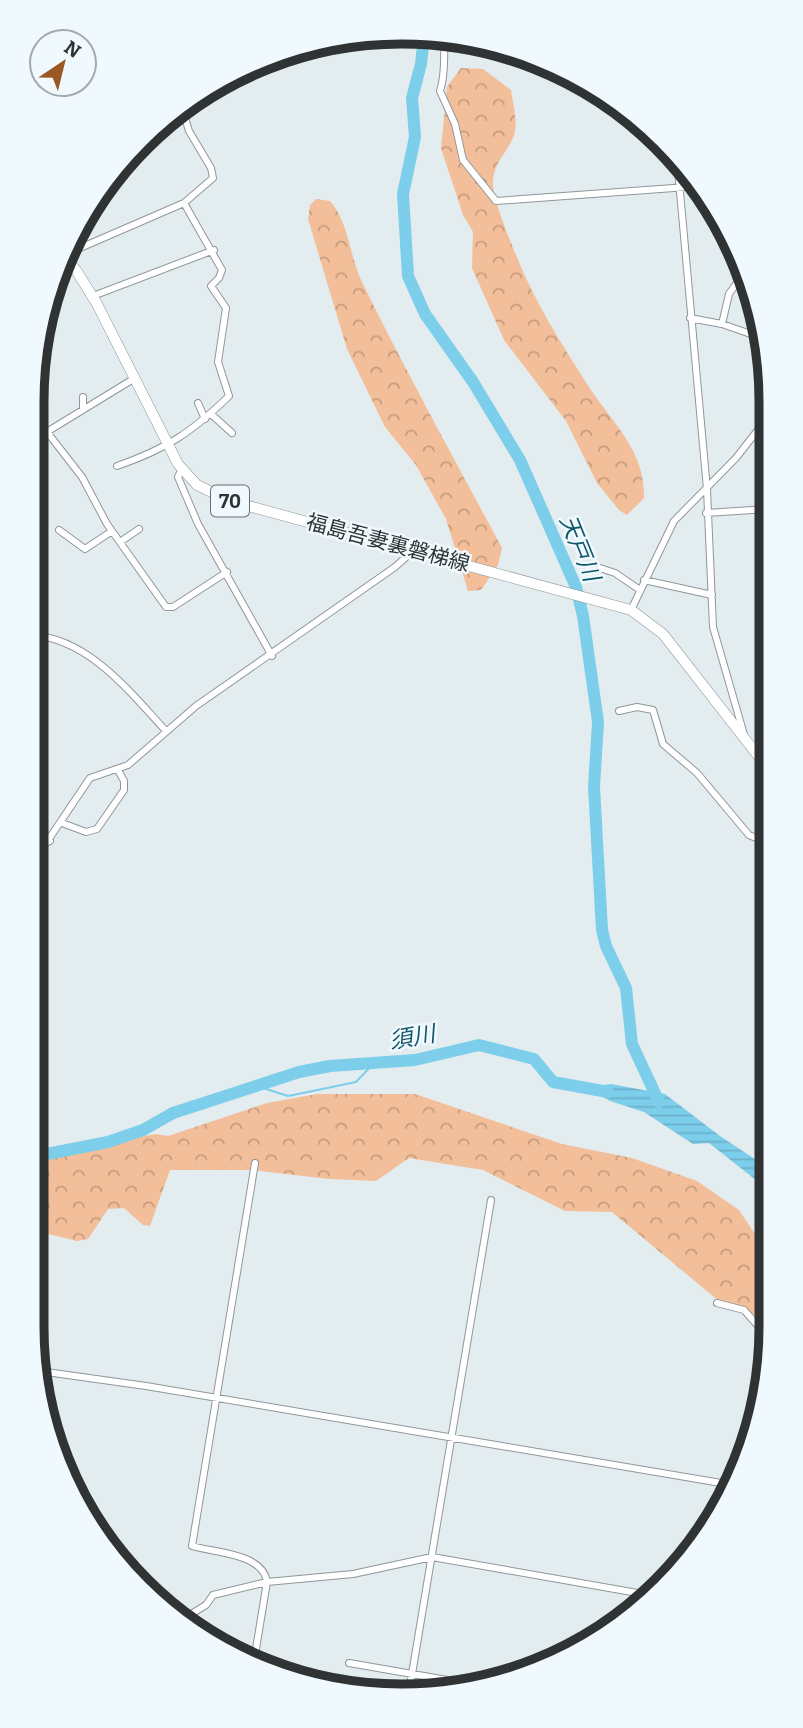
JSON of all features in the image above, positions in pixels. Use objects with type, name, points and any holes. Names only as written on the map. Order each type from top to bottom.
[{"type":"main road","name":"福島吾妻裏磐梯線","points":[[70,267],[93,296],[181,468],[211,494],[601,599],[631,610],[663,634],[759,758]]},
{"type":"street","points":[[444,47],[443,61],[446,74],[440,91],[455,124],[463,160],[496,201],[688,188]]},
{"type":"street","points":[[78,249],[184,203],[214,176],[189,131],[185,117]]},
{"type":"street","points":[[679,176],[707,489],[706,513],[715,640],[744,740]]},
{"type":"street","points":[[117,466],[168,445],[208,416],[229,396],[218,362],[226,308],[211,286],[223,273],[214,250],[184,203]]},
{"type":"street","points":[[93,296],[214,250]]},
{"type":"street","points":[[722,324],[733,286],[739,284]]},
{"type":"street","points":[[690,318],[722,324],[752,335]]},
{"type":"street","points":[[44,434],[135,378]]},
{"type":"street","points":[[83,397],[83,409]]},
{"type":"street","points":[[198,403],[208,416],[232,433]]},
{"type":"street","points":[[631,610],[666,533],[759,428]]},
{"type":"street","points":[[47,432],[82,477],[112,531],[169,609],[227,572]]},
{"type":"street","points":[[181,468],[178,477],[198,524],[272,656]]},
{"type":"street","points":[[706,513],[759,510]]},
{"type":"street","points":[[120,542],[139,528]]},
{"type":"street","points":[[59,530],[85,549],[112,531]]},
{"type":"street","points":[[44,849],[90,778],[118,770],[196,706],[272,656],[395,567],[414,550]]},
{"type":"street","points":[[600,568],[615,573],[640,590]]},
{"type":"street","points":[[644,580],[712,595]]},
{"type":"street","points":[[44,637],[62,639],[81,650],[108,672],[166,731]]},
{"type":"street","points":[[619,711],[637,706],[653,710],[666,747],[697,773],[749,835],[759,837]]},
{"type":"street","points":[[62,823],[86,832],[97,829],[124,790],[124,781],[118,770]]},
{"type":"street","points":[[44,836],[50,841]]},
{"type":"street","points":[[255,1163],[192,1546],[252,1561],[263,1569],[268,1582],[255,1653]]},
{"type":"street","points":[[411,1684],[491,1200]]},
{"type":"street","points":[[717,1303],[744,1310],[759,1327]]},
{"type":"street","points":[[47,1372],[217,1398],[723,1483]]},
{"type":"street","points":[[190,1615],[206,1605],[213,1595],[268,1582],[352,1574],[432,1557],[639,1593]]},
{"type":"street","points":[[349,1663],[449,1681]]},
{"type":"green space","points":[[461,68],[483,69],[511,90],[516,127],[494,174],[493,189],[496,200],[516,256],[539,305],[589,387],[626,438],[639,466],[644,498],[627,515],[619,510],[597,483],[566,421],[504,340],[472,268],[473,232],[463,215],[441,148],[447,87]]},
{"type":"green space","points":[[316,199],[330,201],[337,210],[346,230],[358,274],[502,548],[498,565],[481,590],[468,591],[446,519],[416,465],[385,427],[347,349],[308,219],[310,205]]},
{"type":"green space","points":[[317,1094],[415,1094],[562,1144],[632,1158],[697,1181],[739,1210],[755,1234],[759,1251],[759,1313],[751,1314],[720,1302],[612,1212],[565,1211],[483,1170],[409,1158],[376,1181],[329,1179],[252,1170],[170,1170],[150,1226],[143,1225],[124,1208],[108,1209],[88,1239],[77,1241],[44,1233],[44,1150],[56,1152],[156,1134],[168,1136],[267,1103]]},
{"type":"water","points":[[611,1084],[665,1094],[759,1162],[759,1183],[709,1143],[693,1144],[644,1112],[610,1101],[587,1087]]},
{"type":"waterway","name":"天戸川","points":[[423,45],[412,98],[415,137],[403,194],[408,276],[425,314],[473,382],[520,460],[576,587],[583,616],[598,722],[594,787],[602,930],[606,946],[626,988],[632,1044],[659,1102]]},
{"type":"waterway","name":"須川","points":[[44,1155],[108,1142],[143,1130],[173,1113],[299,1072],[330,1066],[415,1060],[479,1045],[534,1059],[553,1082],[608,1092]]},
{"type":"waterway","points":[[257,1086],[288,1096],[356,1082],[374,1063]]}]
